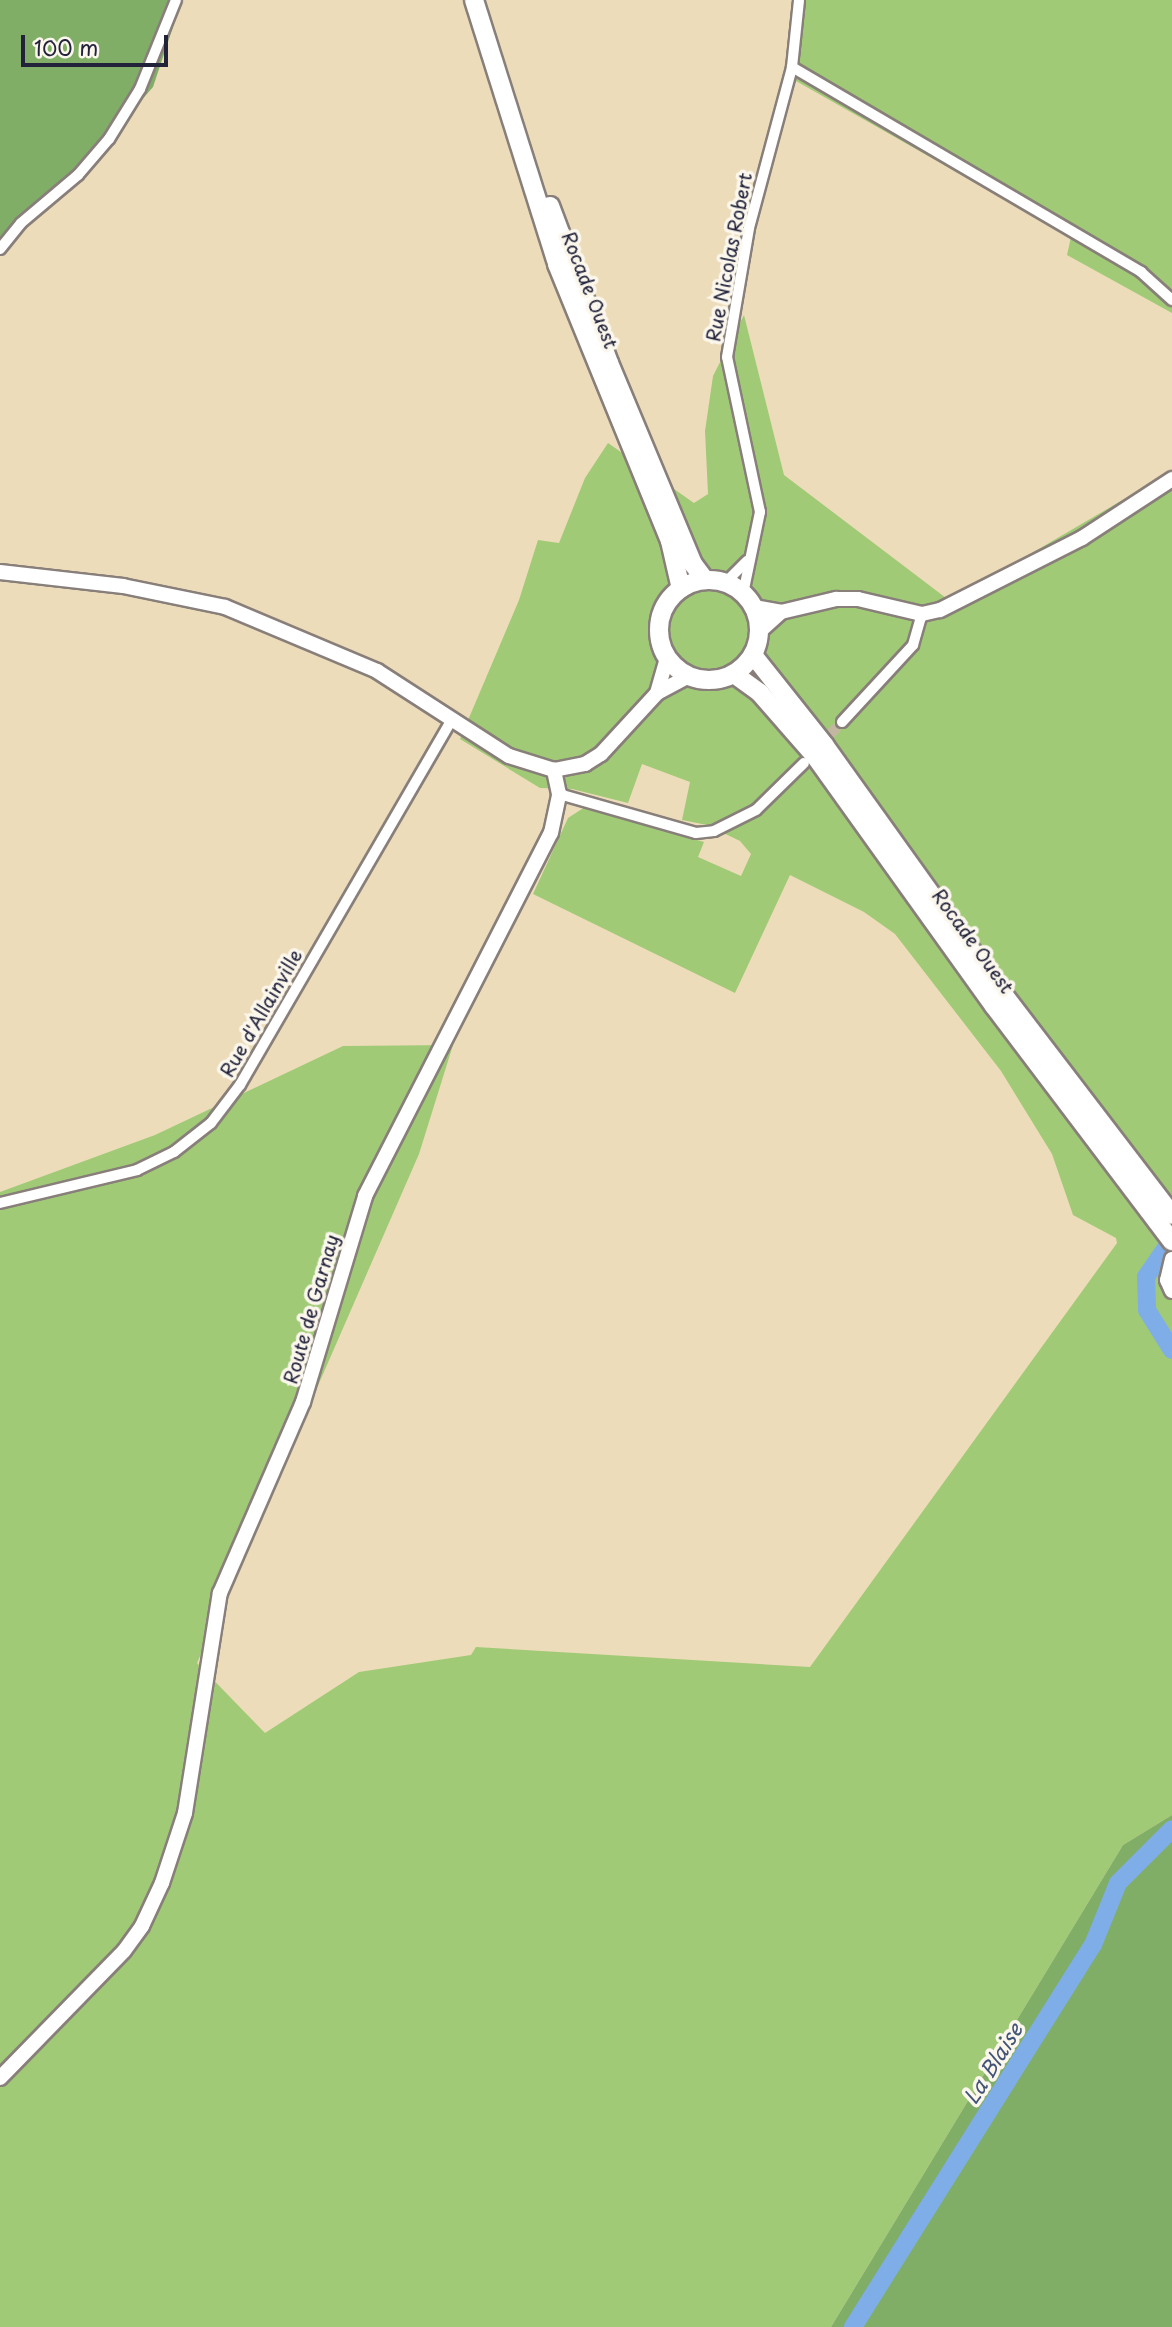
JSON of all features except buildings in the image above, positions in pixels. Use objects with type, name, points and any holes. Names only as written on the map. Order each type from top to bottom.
[{"type":"main road","name":"Rocade Ouest","points":[[474,0],[557,264],[665,529],[681,589]]},
{"type":"main road","name":"Rocade Ouest","points":[[486,0],[586,307],[693,564],[705,580]]},
{"type":"main road","points":[[705,580],[725,583],[749,600],[760,631],[753,655],[734,674],[711,680],[689,676],[667,657],[659,625],[666,605],[681,589],[705,580]]},
{"type":"main road","name":"Rocade Ouest","points":[[753,655],[825,746],[1166,1215],[1172,1241]]},
{"type":"main road","name":"Rocade Ouest","points":[[734,674],[775,708],[815,756],[994,1006],[1166,1215]]},
{"type":"street","points":[[0,249],[21,223],[78,175],[109,139],[140,89],[176,0]]},
{"type":"street","name":"Rue Nicolas Robert","points":[[725,583],[747,561],[757,541],[761,512],[727,357],[749,229],[792,67],[799,0]]},
{"type":"street","points":[[792,67],[1141,272],[1172,300]]},
{"type":"street","points":[[760,631],[781,612],[847,599],[922,614],[957,605],[1059,551],[1172,479]]},
{"type":"street","name":"Rue Nicolas Robert","points":[[747,561],[749,600]]},
{"type":"street","points":[[0,572],[123,586],[225,607],[377,671],[509,756],[554,770],[585,764],[601,754],[657,693],[689,676]]},
{"type":"street","points":[[749,600],[781,612]]},
{"type":"street","points":[[842,722],[913,645],[922,614]]},
{"type":"street","points":[[657,693],[667,657]]},
{"type":"street","name":"Rue d'Allainville","points":[[0,1203],[137,1170],[174,1152],[211,1123],[240,1085],[452,719]]},
{"type":"street","points":[[559,794],[695,833],[714,831],[756,810],[804,763]]},
{"type":"street","name":"Route de Garnay","points":[[0,2078],[124,1951],[142,1926],[162,1883],[186,1813],[220,1593],[303,1402],[365,1196],[551,833],[559,794],[554,770]]},
{"type":"street","points":[[1172,1259],[1167,1280],[1172,1291]]},
{"type":"green space","points":[[0,0],[182,0],[153,87],[84,166],[0,240]]},
{"type":"green space","points":[[796,0],[1172,0],[1172,313],[1067,255],[1071,237],[789,77]]},
{"type":"green space","points":[[744,315],[784,475],[950,601],[1172,471],[1172,1815],[1123,1845],[831,2327],[0,2327],[0,1192],[155,1135],[343,1046],[453,1045],[419,1154],[197,1663],[265,1733],[359,1672],[471,1655],[476,1647],[810,1667],[1117,1243],[1116,1238],[1073,1215],[1052,1154],[1001,1071],[895,934],[864,912],[790,875],[735,993],[533,894],[568,818],[585,807],[704,842],[698,857],[741,876],[751,854],[740,841],[707,825],[682,820],[690,782],[642,764],[628,803],[572,789],[540,788],[460,739],[519,600],[538,540],[559,543],[585,478],[608,443],[694,503],[708,494],[705,431],[713,376]]},
{"type":"green space","points":[[1172,1815],[1172,2327],[831,2327],[1123,1845]]},
{"type":"waterway","name":"La Blaise","points":[[1172,1239],[1146,1277],[1147,1310],[1172,1350]]},
{"type":"waterway","name":"La Blaise","points":[[853,2327],[1093,1945],[1118,1883],[1172,1829]]},
{"type":"tunnel","points":[[820,745],[842,722]]}]
